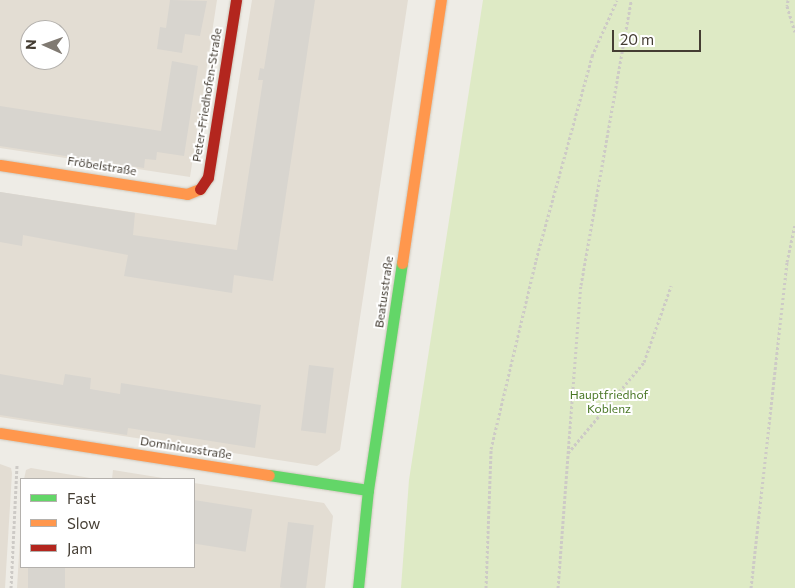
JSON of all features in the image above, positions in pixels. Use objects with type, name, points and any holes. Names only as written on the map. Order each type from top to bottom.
[{"type":"street","name":"Peter-Friedhofen-Straße","points":[[198,191],[208,177],[236,0]]},
{"type":"street","name":"Beatusstraße","points":[[358,588],[368,490],[441,0]]},
{"type":"street","name":"Fröbelstraße","points":[[0,165],[187,194],[198,191]]},
{"type":"street","name":"Dominicusstraße","points":[[0,432],[368,490]]},
{"type":"path","points":[[486,588],[491,450],[536,260],[589,66],[617,0]]},
{"type":"path","points":[[558,588],[581,285],[631,0]]},
{"type":"path","points":[[788,0],[787,6],[795,32]]},
{"type":"path","points":[[751,588],[787,262],[795,223]]},
{"type":"path","points":[[568,454],[644,362],[671,286]]},
{"type":"path","points":[[11,588],[19,436]]},
{"type":"shaded area","points":[[0,0],[217,0],[190,177],[0,148]]},
{"type":"shaded area","points":[[252,0],[408,0],[340,450],[317,466],[0,417],[0,192],[216,225]]},
{"type":"shaded area","points":[[0,464],[11,468],[12,473],[5,588],[0,588]]},
{"type":"shaded area","points":[[31,468],[90,478],[24,478],[26,470]]},
{"type":"shaded area","points":[[113,470],[163,478],[112,478]]},
{"type":"shaded area","points":[[195,483],[324,503],[333,516],[325,588],[17,588],[20,538],[20,568],[195,568]]},
{"type":"green space","name":"Hauptfriedhof Koblenz","points":[[483,0],[795,0],[795,588],[401,588],[409,480]]},
{"type":"building","points":[[170,0],[207,1],[200,36],[185,34],[182,53],[157,49],[160,27],[166,28]]},
{"type":"building","points":[[275,0],[315,0],[273,281],[234,275],[232,293],[124,276],[128,255],[23,235],[22,246],[0,242],[0,192],[135,213],[133,235],[237,250],[263,80],[258,80],[260,68],[264,69]]},
{"type":"building","points":[[172,61],[198,66],[184,156],[157,152],[156,160],[145,159],[144,168],[0,146],[0,106],[161,131]]},
{"type":"building","points":[[309,365],[334,368],[326,434],[301,431]]},
{"type":"building","points":[[0,374],[63,385],[65,374],[91,378],[90,389],[120,394],[121,383],[261,405],[255,448],[128,428],[127,435],[0,415]]},
{"type":"building","points":[[195,500],[252,509],[246,552],[195,544]]},
{"type":"building","points":[[288,522],[314,525],[306,588],[280,588]]},
{"type":"building","points":[[28,568],[65,568],[65,588],[28,588]]},
{"type":"traffic: fast","points":[[358,588],[368,490],[402,263]]},
{"type":"traffic: fast","points":[[269,475],[368,490]]},
{"type":"traffic: slow","points":[[402,263],[441,0]]},
{"type":"traffic: slow","points":[[0,165],[187,194],[200,189]]},
{"type":"traffic: slow","points":[[0,433],[269,475]]},
{"type":"traffic: jam","points":[[200,189],[208,177],[236,0]]}]
